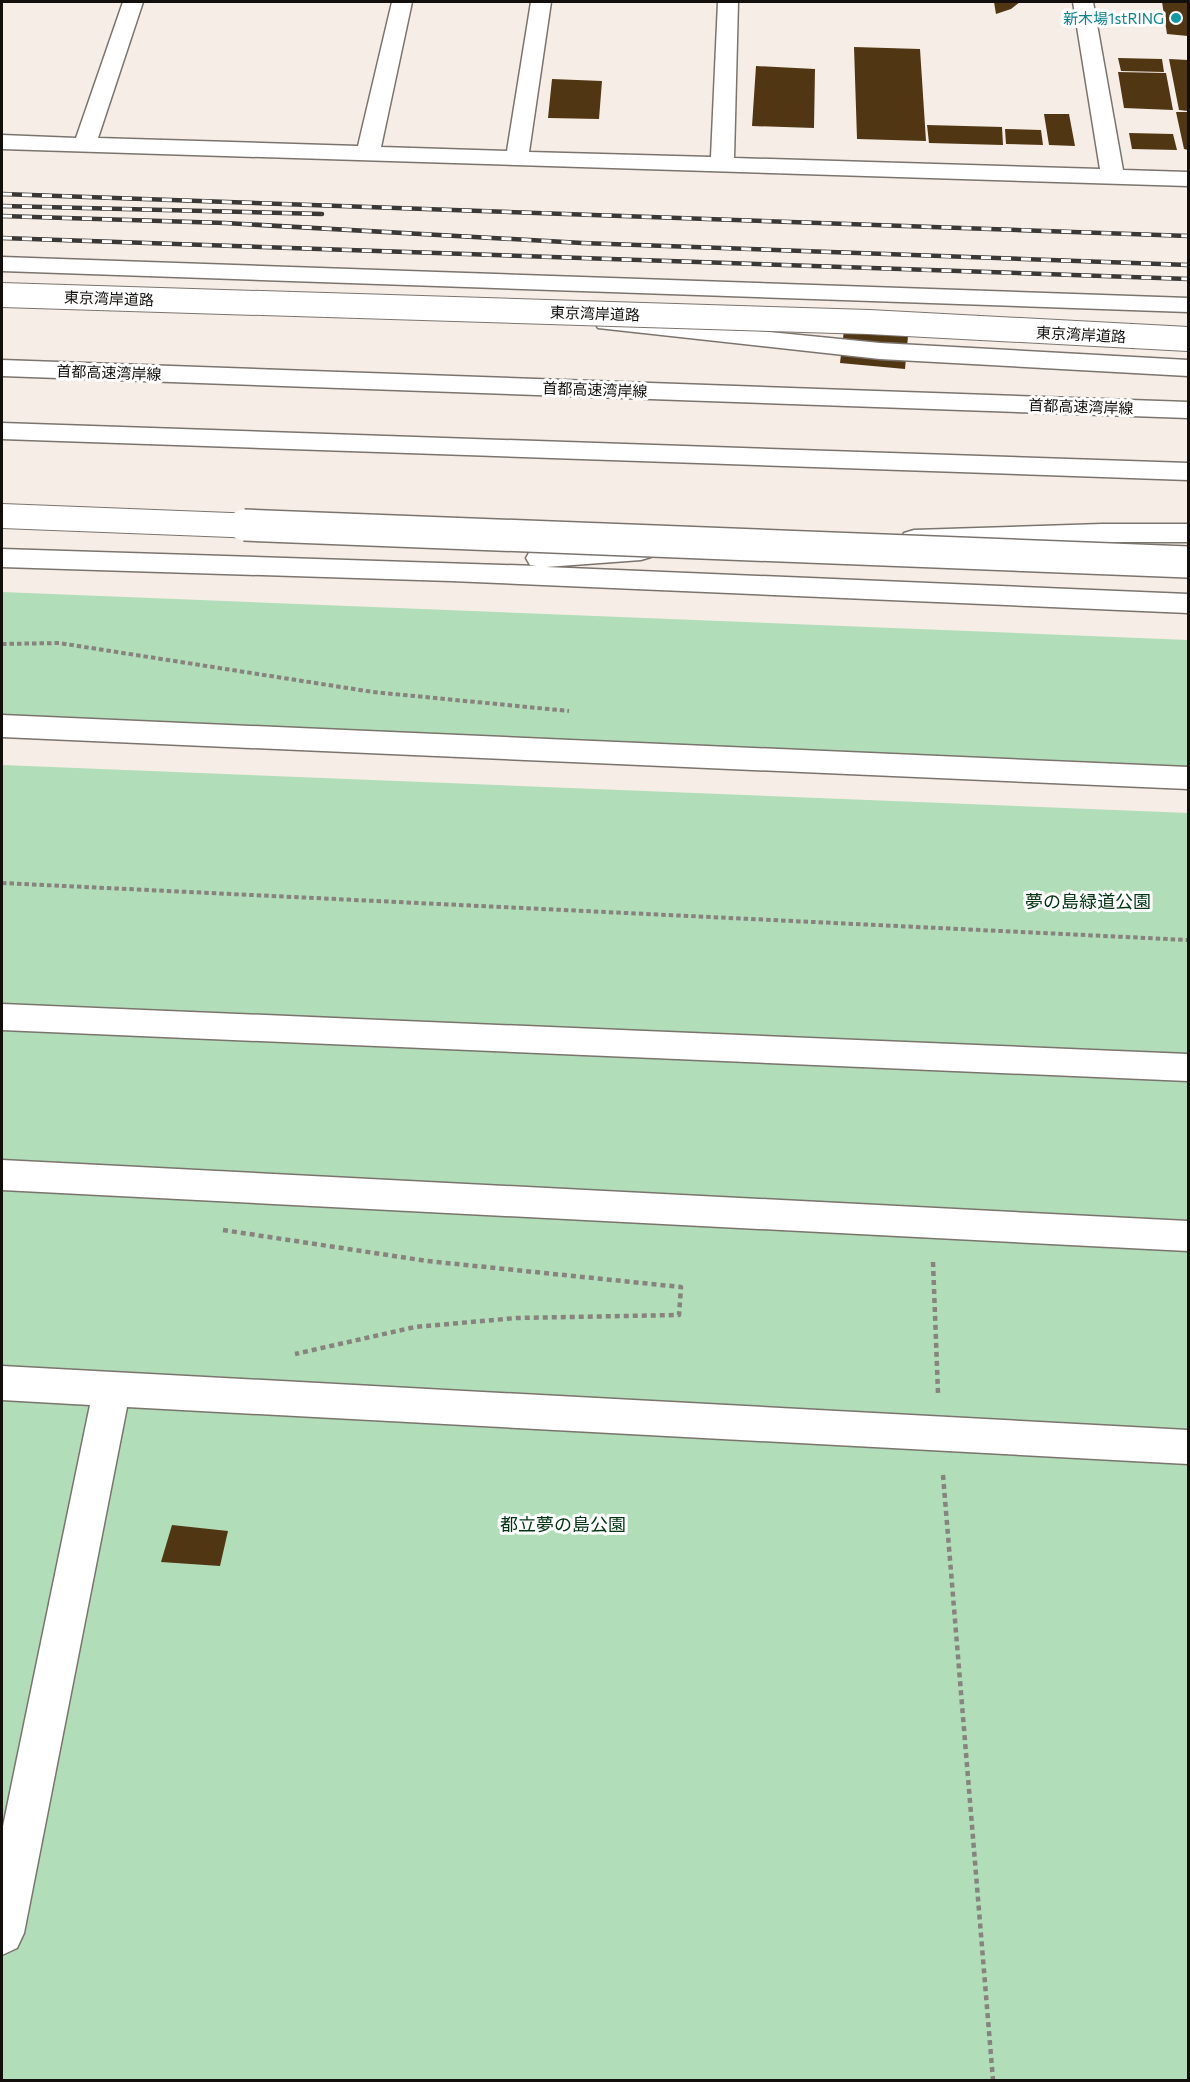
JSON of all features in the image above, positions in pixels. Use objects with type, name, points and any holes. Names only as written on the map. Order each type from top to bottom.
[{"type":"main road","points":[[85,144],[134,2]]},
{"type":"main road","points":[[368,153],[402,2]]},
{"type":"main road","points":[[517,157],[541,2]]},
{"type":"main road","points":[[722,164],[728,2]]},
{"type":"main road","points":[[1083,2],[1113,176]]},
{"type":"main road","points":[[2,142],[1188,179]]},
{"type":"main road","points":[[2,264],[1188,305]]},
{"type":"main road","points":[[162,269],[225,283],[347,300],[579,320],[880,351],[1188,368]]},
{"type":"main road","name":"東京湾岸道路","points":[[2,295],[857,321],[1188,339]]},
{"type":"main road","name":"首都高速湾岸線","points":[[2,368],[1188,410]]},
{"type":"main road","points":[[2,431],[1188,472]]},
{"type":"main road","points":[[2,516],[1188,562]]},
{"type":"main road","points":[[451,572],[507,561],[679,548],[1102,533],[1188,533]]},
{"type":"main road","points":[[2,558],[451,572],[1188,604]]},
{"type":"main road","points":[[2,726],[1188,778]]},
{"type":"main road","points":[[2,748],[1188,799]]},
{"type":"main road","points":[[2,1017],[1188,1068]]},
{"type":"main road","points":[[2,1175],[1188,1236]]},
{"type":"main road","points":[[2,1383],[1188,1447]]},
{"type":"main road","points":[[2,1933],[112,1389]]},
{"type":"path","points":[[2,644],[59,643],[373,692],[572,712]]},
{"type":"path","points":[[2,883],[1188,940]]},
{"type":"path","points":[[931,1222],[940,1432],[993,2080]]},
{"type":"path","points":[[218,1229],[427,1261],[681,1287],[679,1315],[516,1318],[416,1327],[287,1356]]},
{"type":"green space","points":[[2,592],[1188,640],[1188,771],[2,719]]},
{"type":"green space","name":"都立夢の島公園","points":[[2,765],[1188,813],[1188,2080],[2,2080]]},
{"type":"building","points":[[994,2],[1020,2],[1011,9],[996,14]]},
{"type":"building","name":"新木場1stRING","points":[[1162,2],[1188,2],[1188,36],[1167,34]]},
{"type":"building","points":[[854,47],[920,49],[926,141],[857,139]]},
{"type":"building","points":[[1118,58],[1162,59],[1164,72],[1121,71]]},
{"type":"building","points":[[1169,59],[1188,60],[1188,111],[1179,110]]},
{"type":"building","points":[[756,66],[815,69],[814,128],[752,126]]},
{"type":"building","points":[[1118,72],[1166,73],[1173,110],[1124,108]]},
{"type":"building","points":[[552,79],[602,81],[599,119],[548,118]]},
{"type":"building","points":[[1176,112],[1188,112],[1188,150],[1184,149]]},
{"type":"building","points":[[1044,114],[1069,114],[1075,146],[1049,145]]},
{"type":"building","points":[[927,125],[1002,127],[1003,145],[929,143]]},
{"type":"building","points":[[1005,129],[1041,130],[1043,145],[1006,144]]},
{"type":"building","points":[[1129,133],[1173,134],[1177,150],[1132,149]]},
{"type":"building","points":[[844,330],[908,336],[905,369],[840,363]]},
{"type":"building","points":[[172,1525],[228,1531],[220,1566],[161,1562]]},
{"type":"railway","points":[[2,194],[1188,236]]},
{"type":"railway","points":[[2,206],[322,214]]},
{"type":"railway","points":[[2,216],[225,223],[582,243],[1188,265]]},
{"type":"railway","points":[[2,238],[1188,279]]},
{"type":"place","name":"新木場1stRING","points":[[1176,18]]},
{"type":"park label","name":"夢の島緑道公園","points":[[1088,901]]}]
